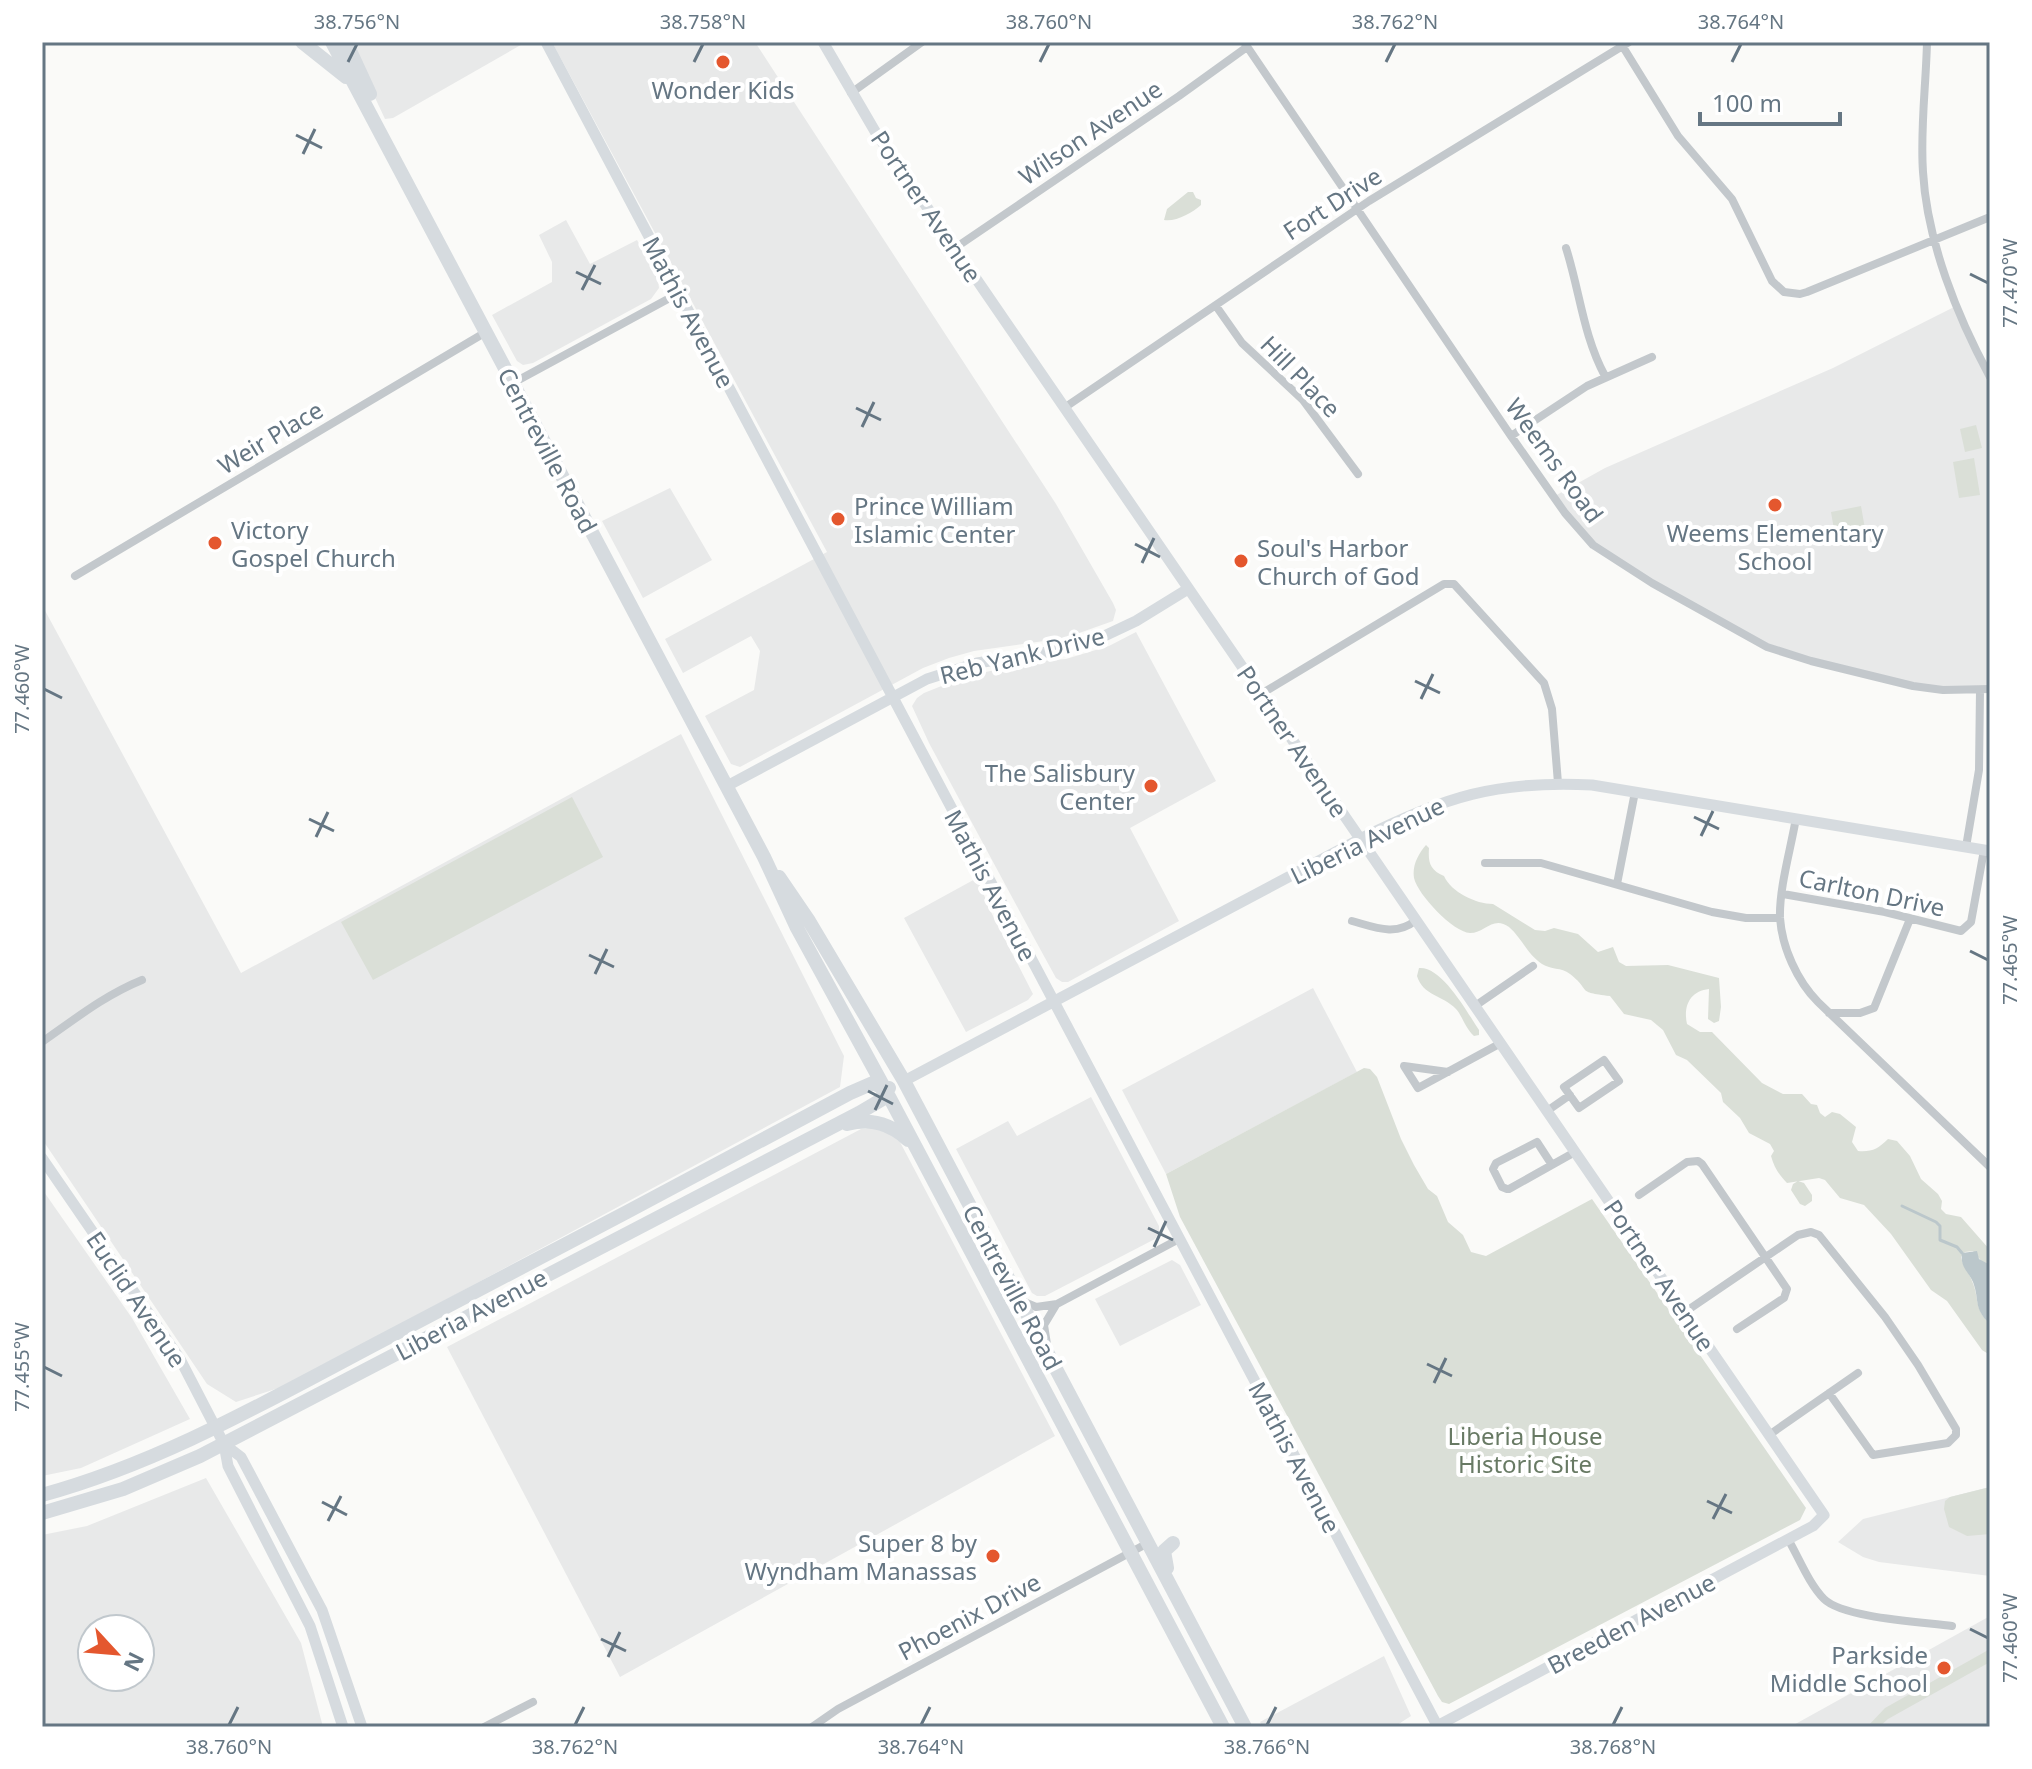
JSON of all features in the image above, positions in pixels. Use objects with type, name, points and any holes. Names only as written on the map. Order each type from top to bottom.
[{"type":"highway","points":[[302,42],[329,61],[356,87]]},
{"type":"highway","name":"Centreville Road","points":[[332,42],[727,786],[797,928],[1223,1727]]},
{"type":"highway","points":[[346,42],[372,99],[375,122]]},
{"type":"highway","name":"Centreville Road","points":[[764,857],[809,921],[904,1081],[1245,1727]]},
{"type":"highway","points":[[850,1093],[857,1087],[863,1071],[859,1040]]},
{"type":"highway","name":"Liberia Avenue","points":[[42,1513],[133,1485],[224,1444],[831,1128],[881,1100],[885,1089],[904,1081]]},
{"type":"highway","name":"Liberia Avenue","points":[[42,1495],[120,1470],[215,1429],[653,1200],[850,1093],[873,1083],[885,1089]]},
{"type":"highway","points":[[831,1128],[871,1120],[895,1129],[915,1146]]},
{"type":"highway","points":[[1169,1584],[1163,1553],[1173,1543]]},
{"type":"street","name":"Mathis Avenue","points":[[546,42],[1436,1727]]},
{"type":"street","name":"Portner Avenue","points":[[823,42],[851,93],[955,248],[1824,1515]]},
{"type":"street","points":[[851,93],[922,42]]},
{"type":"street","points":[[1927,42],[1922,150],[1926,208],[1946,278],[1990,377]]},
{"type":"street","points":[[1624,43],[1678,136],[1732,199],[1778,288],[1792,294],[1807,292],[1990,217]]},
{"type":"street","name":"Fort Drive","points":[[1064,408],[1357,210],[1624,43]]},
{"type":"street","name":"Weems Road","points":[[1245,44],[1511,436],[1565,513],[1593,545],[1641,577],[1753,641],[1811,661],[1886,680],[1943,690],[1985,690]]},
{"type":"street","name":"Wilson Avenue","points":[[955,248],[1179,96],[1245,44]]},
{"type":"street","points":[[1566,248],[1585,329],[1605,376]]},
{"type":"street","points":[[513,383],[679,293]]},
{"type":"street","name":"Hill Place","points":[[1216,306],[1242,343],[1303,400],[1358,474]]},
{"type":"street","name":"Weir Place","points":[[75,576],[486,332]]},
{"type":"street","points":[[1511,436],[1605,376],[1652,357]]},
{"type":"street","points":[[1261,694],[1444,584],[1454,584],[1544,683],[1552,709],[1558,783]]},
{"type":"street","name":"Reb Yank Drive","points":[[727,786],[892,697],[950,670],[1054,651],[1100,638],[1136,621],[1188,589]]},
{"type":"street","points":[[1966,847],[1979,770],[1985,690]]},
{"type":"street","name":"Liberia Avenue","points":[[904,1081],[1420,809],[1499,788],[1558,783],[1635,792],[1987,850]]},
{"type":"street","points":[[1617,884],[1635,792]]},
{"type":"street","points":[[1796,818],[1780,918],[1800,980],[1808,993],[1990,1167]]},
{"type":"street","name":"Carlton Drive","points":[[1783,894],[1955,930],[1968,927],[1971,922],[1987,850]]},
{"type":"street","points":[[1485,863],[1541,863],[1712,912],[1746,918],[1780,918]]},
{"type":"street","points":[[1829,1013],[1860,1013],[1874,1008],[1910,919]]},
{"type":"street","points":[[1352,921],[1393,930],[1416,920]]},
{"type":"street","points":[[1475,1006],[1533,966]]},
{"type":"street","points":[[42,1042],[87,1009],[142,980]]},
{"type":"street","points":[[1448,1072],[1404,1067],[1417,1088],[1448,1072],[1501,1043]]},
{"type":"street","points":[[1604,1060],[1619,1081],[1579,1108],[1570,1095],[1564,1087],[1604,1060]]},
{"type":"street","points":[[1547,1111],[1570,1095]]},
{"type":"street","points":[[1552,1165],[1537,1142],[1496,1163],[1493,1169],[1502,1187],[1507,1189],[1552,1165],[1575,1152]]},
{"type":"street","name":"Euclid Avenue","points":[[42,1158],[180,1359],[224,1444],[228,1466],[310,1626],[343,1727]]},
{"type":"street","points":[[1639,1195],[1687,1162],[1700,1162],[1787,1289],[1787,1294],[1737,1329]]},
{"type":"street","points":[[1685,1312],[1764,1257],[1802,1233],[1811,1232],[1823,1238],[1885,1317],[1918,1365],[1956,1429],[1956,1435],[1948,1443],[1873,1455],[1829,1393]]},
{"type":"street","points":[[1018,1299],[1036,1307],[1057,1304],[1179,1239]]},
{"type":"street","points":[[1051,1360],[1044,1325],[1057,1304]]},
{"type":"street","points":[[1769,1435],[1858,1373]]},
{"type":"street","name":"Euclid Avenue","points":[[224,1444],[241,1457],[316,1598],[332,1635],[362,1727]]},
{"type":"street","name":"Breeden Avenue","points":[[1436,1727],[1813,1526],[1824,1515]]},
{"type":"street","points":[[1788,1539],[1820,1595],[1832,1605],[1852,1612],[1952,1626]]},
{"type":"street","name":"Phoenix Drive","points":[[812,1727],[848,1703],[1148,1543]]},
{"type":"street","points":[[484,1727],[533,1702]]},
{"type":"shaded area","points":[[349,42],[526,42],[393,118],[385,119]]},
{"type":"shaded area","points":[[552,42],[755,42],[1056,504],[1113,603],[1116,610],[1113,621],[1065,638],[974,651],[949,658],[923,668],[740,767],[731,764],[705,716],[754,690],[760,651],[751,636],[683,673],[665,639],[827,552]]},
{"type":"shaded area","points":[[566,220],[590,264],[637,240],[658,280],[659,288],[651,299],[533,363],[523,365],[517,361],[492,315],[552,282],[552,262],[539,235]]},
{"type":"shaded area","name":"Weems Elementary School","points":[[1958,305],[1990,377],[1990,689],[1943,690],[1767,647],[1593,545],[1553,497],[1605,468],[1833,368]]},
{"type":"shaded area","points":[[670,488],[712,560],[643,598],[602,521]]},
{"type":"shaded area","points":[[42,605],[241,973],[681,734],[844,1056],[840,1087],[288,1385],[236,1402],[207,1384],[42,1139]]},
{"type":"shaded area","points":[[1136,632],[1216,781],[1130,828],[1179,921],[1068,982],[1062,982],[1056,978],[1033,936],[912,706],[924,693],[964,677],[1030,662],[1066,659],[1109,646]]},
{"type":"shaded area","points":[[977,878],[1033,994],[1028,1000],[966,1032],[904,918]]},
{"type":"shaded area","points":[[1313,988],[1357,1072],[1166,1174],[1122,1090]]},
{"type":"shaded area","points":[[1091,1097],[1159,1226],[1159,1233],[1155,1239],[1045,1296],[1037,1296],[1032,1293],[956,1149],[1008,1121],[1017,1136]]},
{"type":"shaded area","points":[[873,1128],[888,1133],[900,1142],[1055,1436],[620,1677],[447,1347],[861,1129]]},
{"type":"shaded area","points":[[42,1189],[132,1318],[190,1419],[81,1468],[42,1476]]},
{"type":"shaded area","points":[[1977,1251],[1979,1259],[1990,1265],[1990,1324],[1979,1309],[1973,1282],[1962,1262],[1962,1253]]},
{"type":"shaded area","points":[[1172,1260],[1180,1265],[1201,1305],[1120,1346],[1095,1299]]},
{"type":"shaded area","points":[[206,1478],[301,1643],[323,1727],[42,1727],[42,1535],[87,1526]]},
{"type":"shaded area","points":[[1990,1487],[1990,1576],[1879,1562],[1863,1557],[1838,1542],[1863,1519]]},
{"type":"shaded area","name":"Parkside Middle School","points":[[1990,1616],[1990,1727],[1790,1727]]},
{"type":"shaded area","points":[[1384,1656],[1411,1716],[1394,1727],[1263,1727],[1260,1722]]},
{"type":"green space","points":[[1188,192],[1193,192],[1201,200],[1201,205],[1184,216],[1164,220],[1167,209]]},
{"type":"green space","points":[[1976,425],[1982,448],[1965,452],[1960,429]]},
{"type":"green space","points":[[1974,458],[1980,495],[1959,498],[1953,462]]},
{"type":"green space","points":[[1861,506],[1865,529],[1835,535],[1831,512]]},
{"type":"green space","points":[[572,797],[603,857],[373,980],[341,922]]},
{"type":"green space","points":[[1426,845],[1433,868],[1458,892],[1493,904],[1535,930],[1554,928],[1578,934],[1598,952],[1613,947],[1619,962],[1626,966],[1668,965],[1719,978],[1719,1021],[1714,1023],[1708,1019],[1709,989],[1702,990],[1689,1000],[1687,1024],[1700,1032],[1712,1032],[1762,1083],[1783,1094],[1802,1094],[1811,1104],[1817,1105],[1825,1117],[1832,1112],[1840,1114],[1856,1127],[1852,1142],[1858,1151],[1874,1149],[1888,1139],[1897,1141],[1910,1156],[1921,1179],[1938,1194],[1942,1201],[1941,1209],[1946,1214],[1961,1217],[1990,1250],[1990,1265],[1983,1263],[1973,1251],[1965,1252],[1961,1257],[1971,1278],[1979,1308],[1990,1324],[1990,1355],[1982,1350],[1947,1301],[1931,1290],[1891,1234],[1864,1205],[1840,1198],[1825,1180],[1819,1178],[1787,1183],[1774,1164],[1771,1156],[1774,1151],[1770,1144],[1749,1133],[1740,1118],[1723,1102],[1721,1093],[1687,1060],[1676,1055],[1663,1030],[1651,1020],[1624,1014],[1610,996],[1588,992],[1567,972],[1542,964],[1509,927],[1498,923],[1470,933],[1437,912],[1414,878],[1416,860]]},
{"type":"green space","points":[[1419,968],[1428,969],[1445,982],[1468,1012],[1479,1035],[1471,1033],[1451,1004],[1424,988],[1417,976]]},
{"type":"green space","name":"Liberia House Historic Site","points":[[1364,1068],[1370,1069],[1377,1077],[1414,1165],[1428,1189],[1437,1196],[1448,1222],[1463,1235],[1471,1252],[1486,1256],[1592,1199],[1806,1508],[1800,1520],[1449,1704],[1442,1702],[1438,1696],[1180,1217],[1166,1174]]},
{"type":"green space","points":[[1798,1181],[1804,1183],[1812,1195],[1812,1201],[1805,1206],[1800,1204],[1791,1190]]},
{"type":"green space","points":[[1990,1487],[1990,1534],[1967,1536],[1949,1527],[1945,1501]]},
{"type":"green space","points":[[1990,1649],[1990,1662],[1879,1727],[1867,1727],[1885,1708]]},
{"type":"waterway","points":[[1902,1206],[1936,1222],[1940,1226],[1940,1240],[1957,1247],[1962,1253]]},
{"type":"place","name":"Wonder Kids","points":[[723,62]]},
{"type":"place","name":"Weems Elementary School","points":[[1775,505]]},
{"type":"place","name":"Prince William Islamic Center","points":[[838,519]]},
{"type":"place","name":"Victory Gospel Church","points":[[215,543]]},
{"type":"place","name":"Soul's Harbor Church of God","points":[[1241,561]]},
{"type":"place","name":"The Salisbury Center","points":[[1151,786]]},
{"type":"place","name":"Super 8 by Wyndham Manassas","points":[[993,1556]]},
{"type":"place","name":"Parkside Middle School","points":[[1944,1668]]}]
